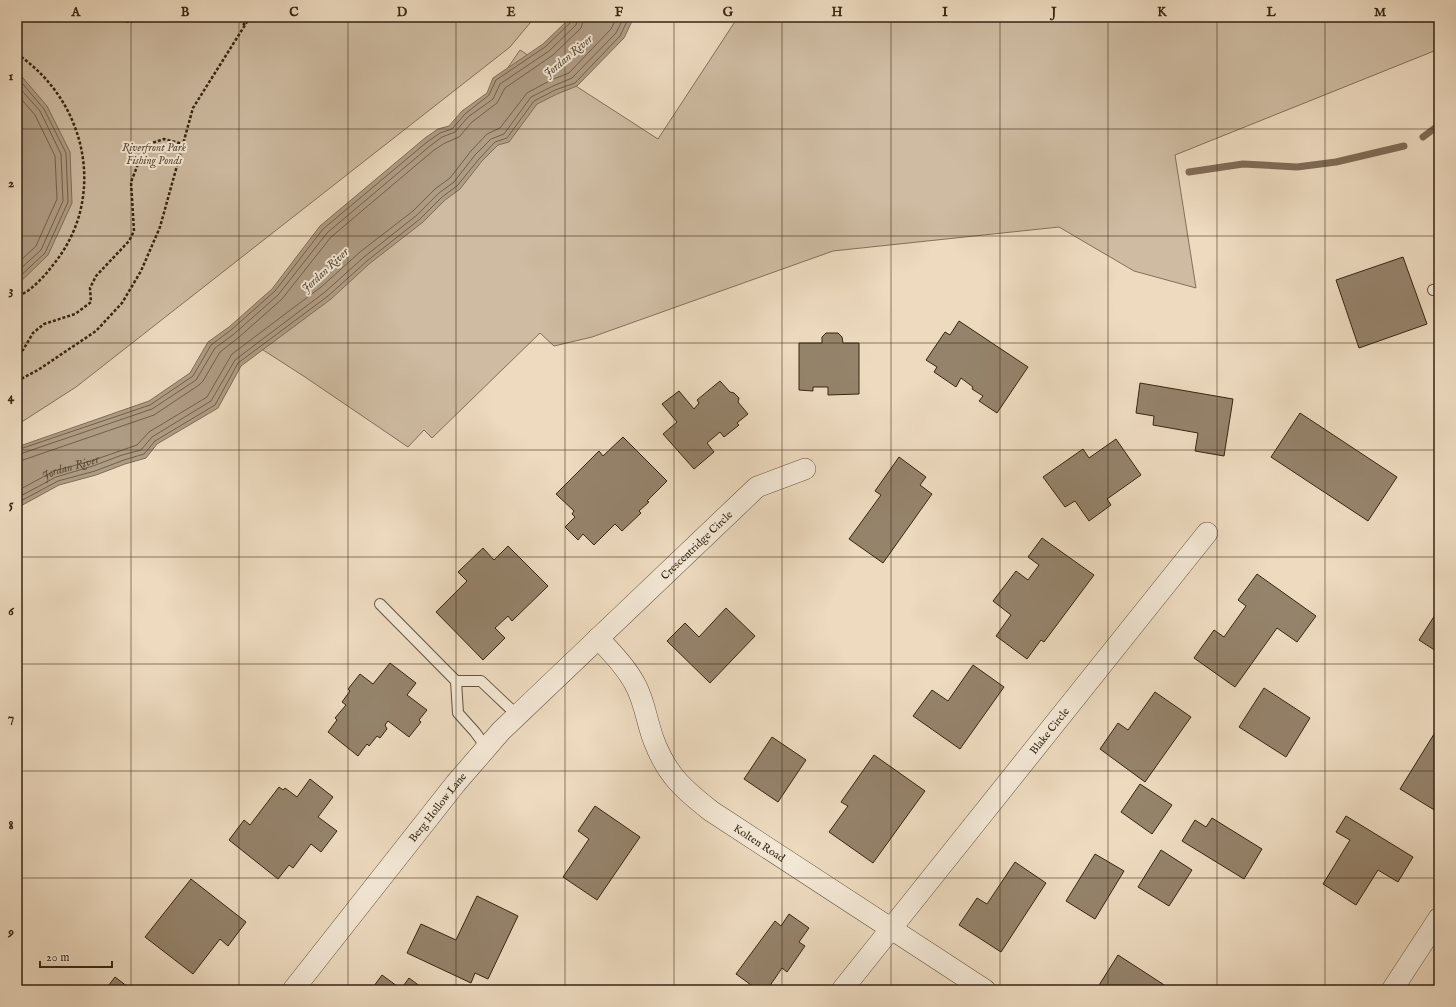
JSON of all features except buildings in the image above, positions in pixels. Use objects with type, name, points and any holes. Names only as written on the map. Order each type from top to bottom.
[{"type":"street","name":"Crescentridge Circle","points":[[598,638],[757,488],[805,470]]},
{"type":"street","name":"Blake Circle","points":[[842,990],[1207,533]]},
{"type":"street","name":"Berg Hollow Lane","points":[[293,990],[451,789],[500,731],[598,638]]},
{"type":"street","name":"Kolten Road","points":[[598,638],[620,662],[636,686],[654,741],[666,768],[686,792],[711,811],[986,990]]},
{"type":"street","points":[[1392,990],[1439,918]]},
{"type":"lane","points":[[380,604],[456,681],[458,713],[475,732],[486,748]]},
{"type":"lane","points":[[456,681],[481,681],[517,715]]},
{"type":"path","points":[[96,17],[130,22],[149,17]]},
{"type":"path","points":[[235,17],[245,25]]},
{"type":"path","points":[[17,381],[38,370],[96,331],[122,303],[141,271],[160,227],[193,108],[250,17]]},
{"type":"path","points":[[17,54],[44,76],[60,95],[71,116],[84,162],[81,208],[73,232],[62,254],[45,276],[27,292],[17,297]]},
{"type":"path","points":[[17,353],[23,350],[33,333],[44,324],[75,314],[92,302],[90,288],[96,276],[129,241],[134,231],[131,182],[140,159],[152,143],[164,139],[184,144]]},
{"type":"green space","name":"Riverfront Park Fishing Ponds","points":[[17,17],[535,17],[510,47],[76,387],[17,425]]},
{"type":"green space","points":[[738,17],[1439,17],[1439,49],[1175,155],[1196,288],[1134,271],[1059,227],[833,251],[592,337],[554,346],[540,333],[432,438],[424,430],[408,447],[260,348],[454,147],[520,50],[658,139]]},
{"type":"water","name":"Jordan River","points":[[571,17],[634,17],[624,38],[577,86],[537,104],[509,142],[498,145],[482,161],[460,189],[445,200],[423,222],[369,264],[331,299],[241,366],[218,408],[157,444],[146,458],[96,475],[59,485],[17,508],[17,447],[149,401],[190,373],[208,342],[229,327],[272,289],[320,226],[425,138],[438,129],[449,126],[462,111],[487,93],[493,78],[543,44]]},
{"type":"water","points":[[17,71],[47,106],[70,152],[72,203],[48,255],[17,285]]},
{"type":"waterway","points":[[1423,137],[1439,125]]},
{"type":"waterway","points":[[1189,172],[1243,164],[1297,167],[1336,162],[1404,146]]}]
